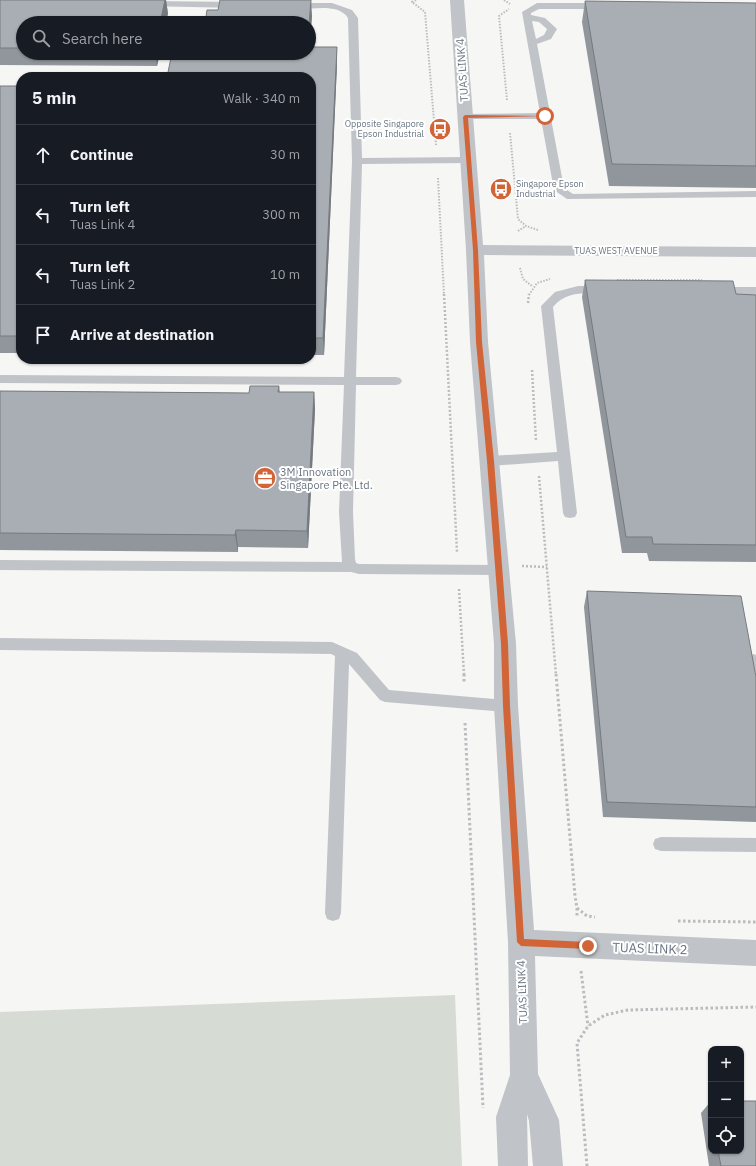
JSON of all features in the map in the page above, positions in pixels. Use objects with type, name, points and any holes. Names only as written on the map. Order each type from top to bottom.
[{"type":"street","name":"TUAS LINK 4","points":[[457,0],[475,250],[479,342],[505,644],[506,706],[521,942],[524,1075],[511,1117],[513,1166]]},
{"type":"street","name":"TUAS WEST AVENUE","points":[[475,250],[756,252]]},
{"type":"street","name":"TUAS LINK 2","points":[[521,942],[756,953]]},
{"type":"street","name":"TUAS LINK 4","points":[[524,1075],[544,1120],[548,1166]]},
{"type":"lane","points":[[134,3],[245,5]]},
{"type":"lane","points":[[284,6],[332,6],[349,12],[353,18],[357,161],[346,512],[348,559],[351,567]]},
{"type":"lane","points":[[615,6],[537,6],[526,12],[559,190],[567,196],[756,194]]},
{"type":"lane","points":[[527,17],[542,20],[552,29],[548,37],[532,43]]},
{"type":"lane","points":[[465,117],[545,116]]},
{"type":"lane","points":[[357,161],[468,160]]},
{"type":"lane","points":[[570,513],[547,306],[558,292],[616,285]]},
{"type":"lane","points":[[702,291],[756,291]]},
{"type":"lane","points":[[0,379],[396,381]]},
{"type":"lane","points":[[490,461],[564,456]]},
{"type":"lane","points":[[0,565],[351,567],[498,570]]},
{"type":"lane","points":[[0,644],[332,648],[352,657],[385,696],[506,706]]},
{"type":"lane","points":[[333,913],[342,653]]},
{"type":"lane","points":[[661,844],[756,845]]},
{"type":"path","points":[[528,310],[528,295],[532,286],[545,279],[553,279]]},
{"type":"path","points":[[616,285],[709,280]]},
{"type":"path","points":[[532,364],[537,457],[577,908],[587,916],[601,918]]},
{"type":"path","points":[[670,920],[756,922]]},
{"type":"path","points":[[587,1166],[577,1043],[588,1026],[605,1015],[628,1010],[756,1007]]},
{"type":"shaded area","points":[[455,995],[462,1166],[0,1166],[0,1012]]},
{"type":"building","points":[[0,0],[165,0],[162,16],[16,16],[16,48],[0,48]]},
{"type":"building","points":[[220,0],[311,0],[310,16],[206,16],[207,10],[218,10]]},
{"type":"building","points":[[585,1],[756,3],[756,166],[612,164]]},
{"type":"building","points":[[316,47],[337,47],[323,338],[316,338],[316,72],[168,72],[171,60],[316,60]]},
{"type":"building","points":[[0,86],[16,86],[16,336],[0,336]]},
{"type":"building","points":[[585,280],[733,281],[736,294],[756,295],[756,545],[653,544],[652,537],[626,537]]},
{"type":"building","points":[[250,386],[279,386],[278,392],[314,392],[307,531],[236,530],[235,535],[0,533],[0,391],[249,393]]},
{"type":"building","points":[[587,591],[741,596],[756,677],[756,807],[607,802]]},
{"type":"building","points":[[744,1101],[756,1101],[756,1166],[721,1166],[719,1154],[744,1154]]},
{"type":"place","name":"Opposite Singapore Epson Industrial","points":[[440,129]]},
{"type":"place","name":"Singapore Epson Industrial","points":[[501,189]]},
{"type":"place","name":"3M Innovation Singapore Pte. Ltd.","points":[[265,478]]},
{"type":"route","points":[[545,116],[465,117],[475,250],[479,342],[505,644],[506,706],[521,942],[588,946]]}]
